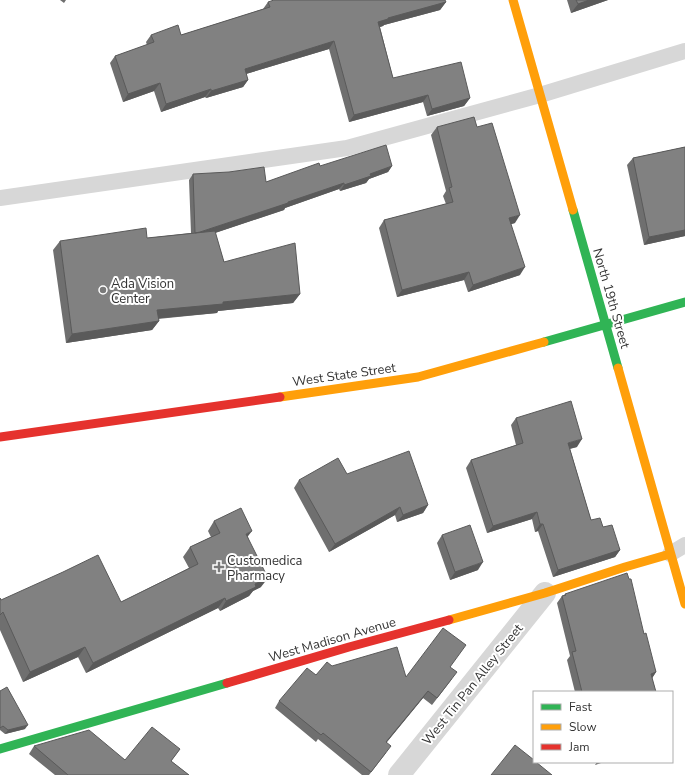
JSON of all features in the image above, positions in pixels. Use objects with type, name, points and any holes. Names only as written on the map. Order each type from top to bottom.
[{"type":"street","name":"North 19th Street","points":[[513,0],[685,604]]},
{"type":"street","name":"West State Street","points":[[0,437],[418,377],[685,302]]},
{"type":"street","name":"West Madison Avenue","points":[[0,749],[349,647],[545,593],[670,554]]},
{"type":"street","name":"West Tin Pan Alley Street","points":[[399,775],[545,593]]},
{"type":"lane","points":[[0,198],[347,148],[540,95],[685,51]]},
{"type":"lane","points":[[670,554],[685,545]]},
{"type":"building","points":[[274,0],[445,0],[446,2],[378,22],[393,78],[461,62],[470,98],[432,109],[428,95],[354,115],[334,41],[245,69],[248,80],[211,91],[211,89],[166,104],[160,83],[128,94],[115,56],[154,42],[151,35],[178,25],[181,35],[270,7],[268,2]]},
{"type":"building","points":[[576,0],[589,0],[578,4]]},
{"type":"building","points":[[474,117],[477,127],[492,123],[520,215],[509,218],[525,267],[473,285],[469,272],[402,290],[384,220],[453,202],[449,188],[452,187],[437,127]]},
{"type":"building","points":[[386,145],[392,166],[370,174],[371,176],[344,185],[344,183],[195,233],[193,174],[229,172],[264,167],[266,182],[319,163],[320,166]]},
{"type":"building","points":[[685,147],[685,230],[649,237],[633,158]]},
{"type":"building","points":[[146,228],[147,238],[215,231],[224,262],[295,243],[300,294],[223,302],[223,304],[157,310],[159,321],[72,334],[60,241]]},
{"type":"building","points":[[571,401],[582,439],[568,443],[591,520],[600,518],[603,527],[612,525],[620,550],[558,570],[543,524],[540,524],[537,512],[493,526],[471,460],[523,443],[516,418]]},
{"type":"building","points":[[409,451],[428,505],[403,515],[400,507],[335,544],[299,480],[338,458],[347,474]]},
{"type":"building","points":[[241,508],[252,531],[246,534],[268,578],[255,584],[256,587],[226,601],[225,598],[93,663],[85,647],[30,672],[3,612],[0,615],[0,598],[1,600],[98,555],[121,602],[198,564],[190,547],[220,533],[214,521]]},
{"type":"building","points":[[470,525],[483,562],[455,572],[442,535]]},
{"type":"building","points":[[627,573],[629,579],[631,579],[644,634],[646,633],[656,672],[651,674],[656,691],[582,691],[572,652],[576,651],[562,596],[566,595],[565,594]]},
{"type":"building","points":[[443,628],[466,645],[450,667],[457,672],[437,698],[428,691],[386,742],[391,746],[371,772],[323,733],[321,735],[279,701],[307,668],[316,675],[327,662],[332,666],[397,647],[406,677]]},
{"type":"building","points":[[7,687],[28,725],[8,730],[3,726],[0,728],[0,691]]},
{"type":"building","points":[[152,727],[180,749],[171,761],[189,775],[68,775],[34,746],[89,730],[125,760]]},
{"type":"building","points":[[515,745],[533,759],[533,763],[537,763],[552,775],[491,775]]},
{"type":"traffic: fast","points":[[573,210],[618,368]]},
{"type":"traffic: fast","points":[[544,342],[685,302]]},
{"type":"traffic: fast","points":[[0,749],[227,683]]},
{"type":"traffic: slow","points":[[513,0],[573,210]]},
{"type":"traffic: slow","points":[[280,397],[418,377],[544,342]]},
{"type":"traffic: slow","points":[[618,368],[685,604]]},
{"type":"traffic: slow","points":[[449,620],[545,593],[670,554]]},
{"type":"traffic: jam","points":[[0,437],[280,397]]},
{"type":"traffic: jam","points":[[227,683],[349,647],[449,620]]},
{"type":"place","name":"Ada Vision Center","points":[[103,290]]},
{"type":"place","name":"Customedica Pharmacy","points":[[219,567]]}]
